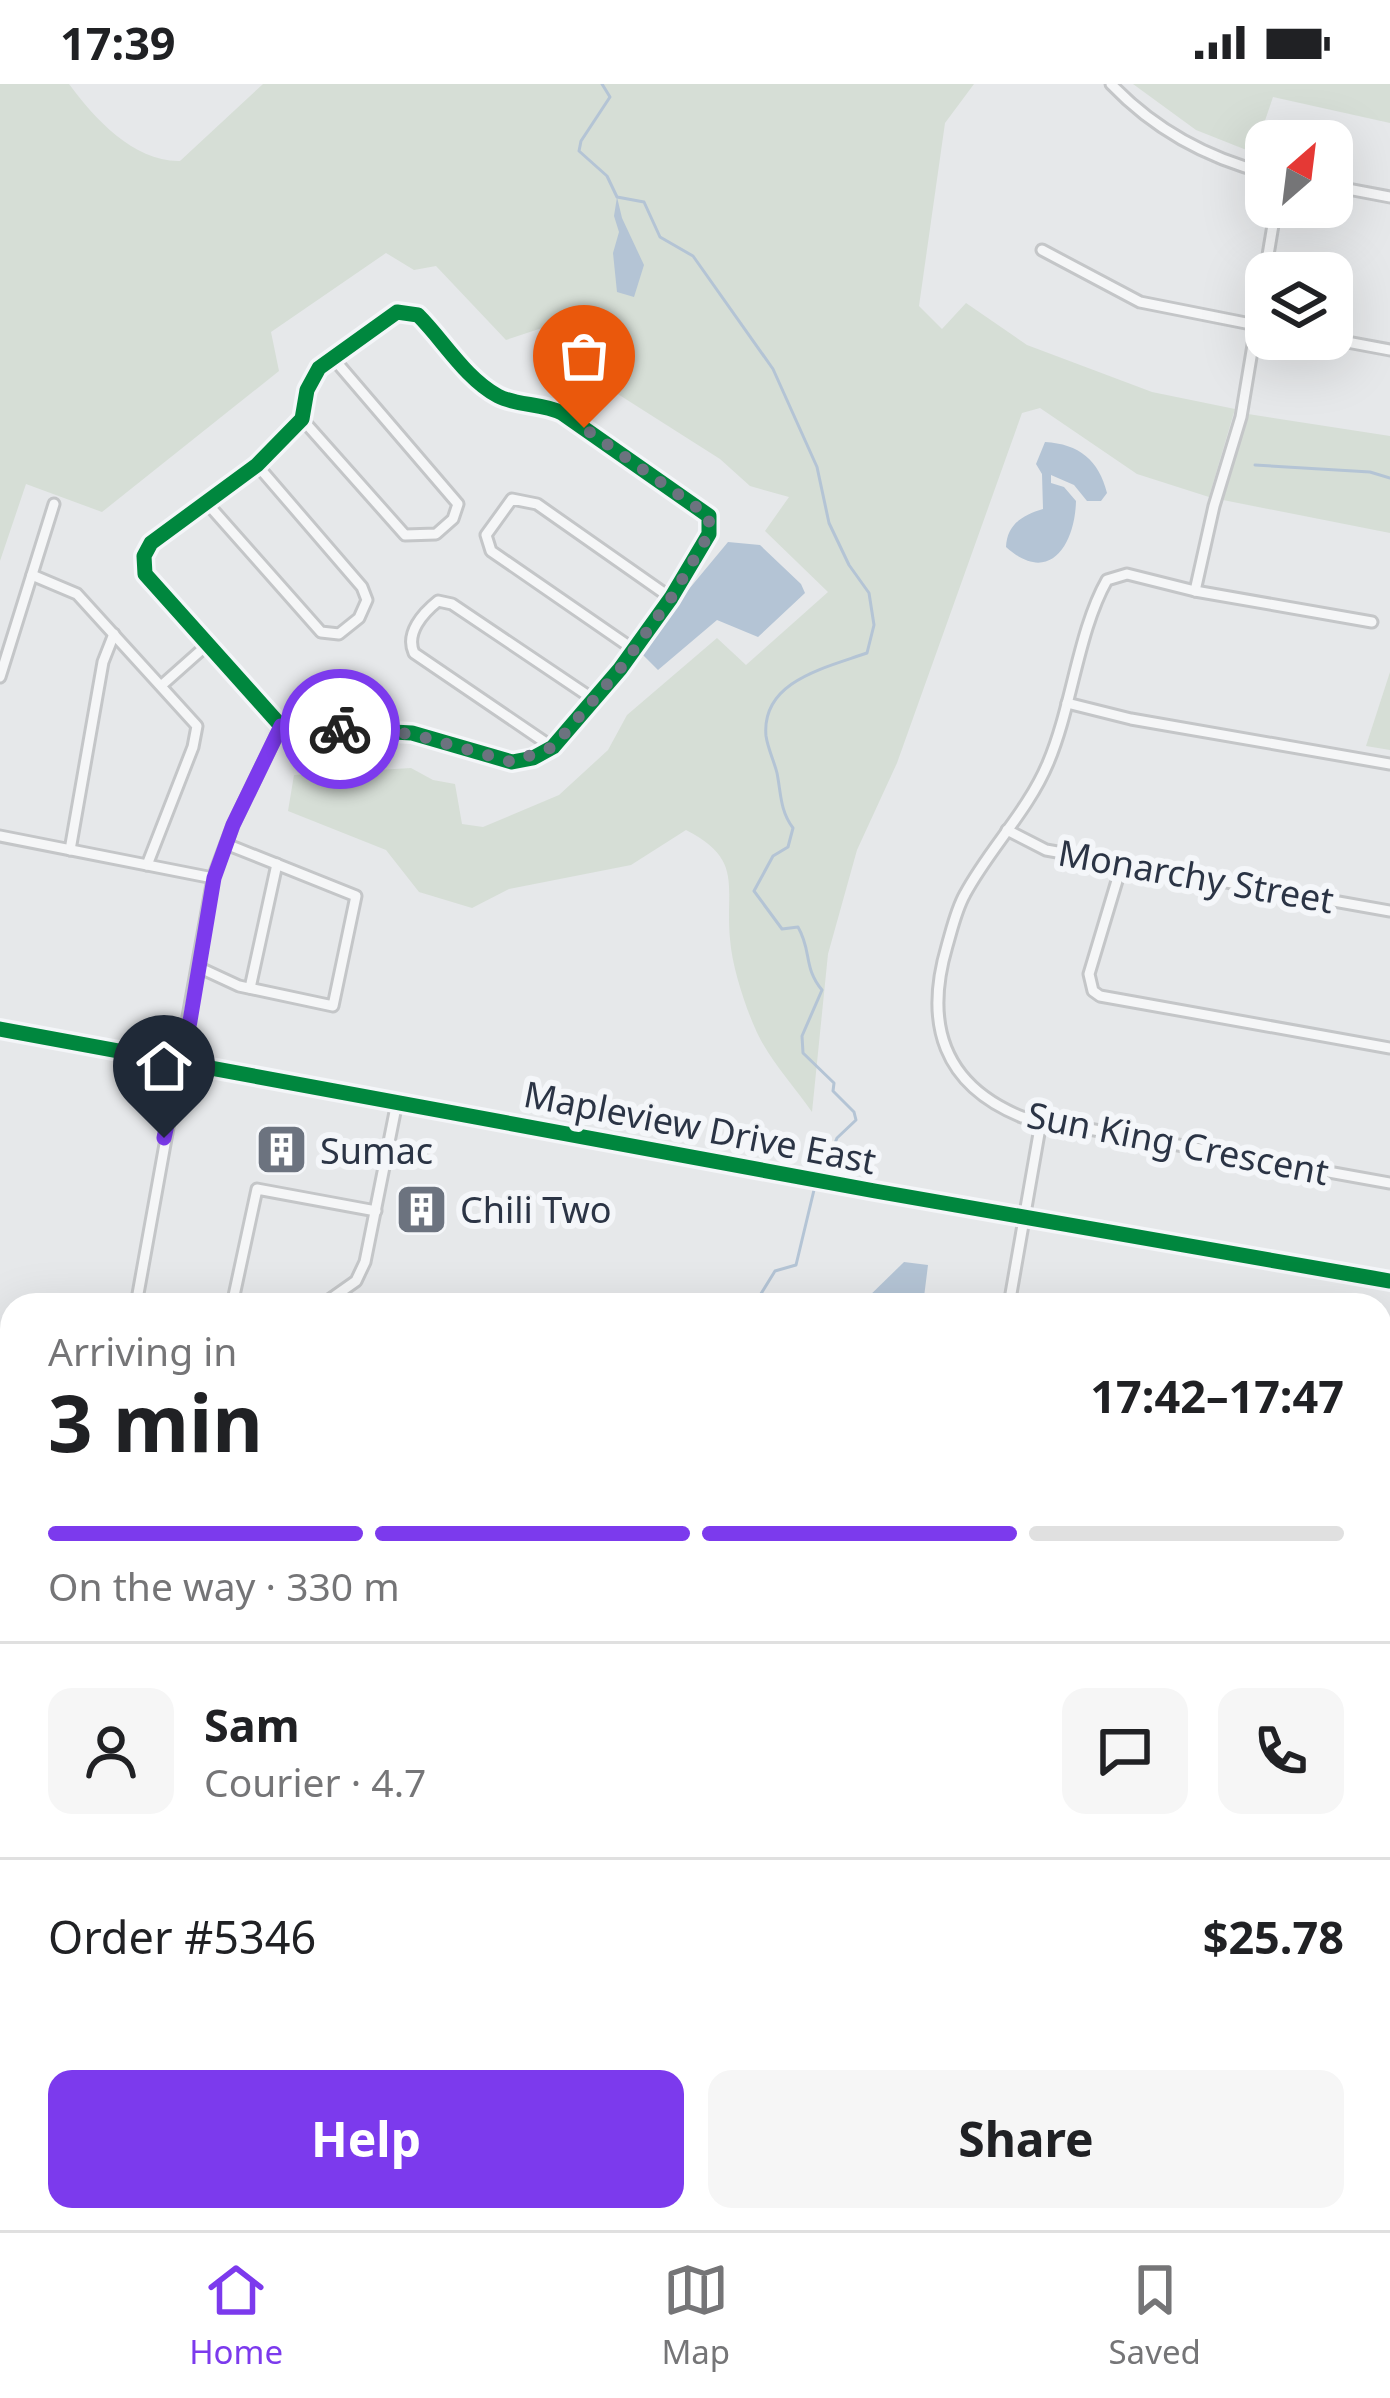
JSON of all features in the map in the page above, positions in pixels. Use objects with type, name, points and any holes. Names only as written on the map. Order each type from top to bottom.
[{"type":"main road","name":"Mapleview Drive East","points":[[0,1028],[1390,1281]]},
{"type":"street","points":[[1111,84],[1178,138],[1245,167]]},
{"type":"street","points":[[1353,190],[1390,197]]},
{"type":"street","points":[[1042,250],[1140,302],[1245,323]]},
{"type":"street","points":[[397,312],[418,315],[475,380],[502,399],[546,405],[626,457],[709,516],[709,534],[671,598],[553,747],[512,762],[412,734],[281,726],[145,574],[143,556],[151,542],[256,465],[302,419],[308,389],[319,368],[397,312]]},
{"type":"street","points":[[1353,343],[1390,350]]},
{"type":"street","points":[[302,419],[405,535],[436,535],[453,519],[458,504],[333,358]]},
{"type":"street","points":[[1253,360],[1195,591],[1372,622]]},
{"type":"street","points":[[206,502],[321,632],[339,634],[359,617],[367,600],[362,587],[256,465]]},
{"type":"street","points":[[632,650],[491,551],[486,535],[512,499],[537,504],[671,598]]},
{"type":"street","points":[[0,677],[54,504]]},
{"type":"street","name":"Sun King Crescent","points":[[1195,591],[1127,574],[1107,580],[1045,771],[962,901],[939,973],[936,1008],[950,1057],[970,1085],[1003,1109],[1041,1121],[1390,1183]]},
{"type":"street","points":[[32,575],[71,589],[195,721],[197,732],[147,865]]},
{"type":"street","points":[[553,747],[414,653],[410,644],[413,630],[430,607],[438,601],[452,604],[593,699]]},
{"type":"street","points":[[70,850],[103,662],[114,634]]},
{"type":"street","points":[[162,686],[207,645]]},
{"type":"street","points":[[1067,703],[1131,719],[1390,764]]},
{"type":"street","points":[[138,1293],[214,878],[281,726]]},
{"type":"street","name":"Monarchy Street","points":[[1006,830],[1036,847],[1390,910]]},
{"type":"street","points":[[0,836],[214,878]]},
{"type":"street","points":[[198,967],[250,988],[333,1006],[356,896],[226,844]]},
{"type":"street","points":[[250,988],[277,864]]},
{"type":"street","points":[[1122,864],[1089,974],[1100,996],[1390,1048]]},
{"type":"street","points":[[339,1293],[356,1281],[376,1211],[397,1102]]},
{"type":"street","points":[[1011,1293],[1041,1121]]},
{"type":"street","points":[[235,1293],[257,1189],[376,1211]]},
{"type":"shaded area","points":[[0,84],[69,84],[117,136],[147,154],[180,161],[263,84],[974,84],[945,123],[919,306],[942,329],[966,303],[1027,345],[1152,392],[1235,409],[1209,497],[1137,474],[1040,408],[1022,413],[897,763],[857,850],[828,954],[812,1112],[766,1050],[747,1007],[731,950],[724,863],[717,852],[686,830],[631,865],[509,889],[472,908],[419,892],[386,850],[288,811],[294,775],[411,768],[433,780],[455,784],[462,824],[483,827],[559,795],[608,750],[627,715],[717,638],[746,665],[828,592],[765,531],[789,497],[750,486],[720,459],[613,391],[545,327],[506,340],[436,266],[414,270],[386,253],[271,332],[279,371],[102,512],[26,484],[0,561]]},
{"type":"shaded area","points":[[1133,84],[1390,84],[1390,123],[1273,97],[1265,120],[1245,120],[1245,149],[1196,130]]},
{"type":"shaded area","points":[[1248,414],[1390,436],[1390,533],[1223,500]]},
{"type":"shaded area","points":[[1390,672],[1390,750],[1366,746]]},
{"type":"water","points":[[617,197],[644,265],[634,297],[617,292],[613,253],[619,232],[614,216]]},
{"type":"water","points":[[1045,442],[1068,446],[1086,456],[1099,471],[1107,493],[1101,501],[1087,501],[1074,485],[1051,475],[1051,483],[1064,487],[1076,501],[1074,517],[1057,555],[1035,562],[1006,547],[1017,522],[1043,509],[1042,474],[1036,464]]},
{"type":"water","points":[[728,542],[760,545],[805,593],[758,637],[717,620],[658,670],[643,655],[655,630]]},
{"type":"water","points":[[904,1262],[928,1265],[924,1293],[872,1293]]},
{"type":"waterway","points":[[602,84],[610,97],[579,151],[607,176],[617,197],[644,202],[660,237],[693,256],[773,369],[817,467],[829,523],[869,593],[874,625],[867,653],[799,679],[774,702],[767,717],[767,741],[783,808],[793,828],[788,847],[773,856],[754,891],[782,929],[798,927],[812,974],[822,990],[802,1036],[803,1053],[834,1083],[833,1091],[856,1120],[837,1138],[828,1160]]},
{"type":"waterway","points":[[1255,465],[1370,472],[1390,478]]},
{"type":"waterway","points":[[761,1293],[775,1271],[796,1265],[814,1190]]},
{"type":"cycle path","points":[[397,312],[418,315],[486,388],[505,399],[562,413],[709,516],[709,534],[620,669],[553,747],[533,758],[512,762],[412,733],[281,726],[145,574],[144,556],[151,543],[257,465],[302,419],[307,390],[319,368],[397,312]]},
{"type":"cycle path","points":[[0,1029],[1390,1281]]},
{"type":"way so far","points":[[340,729],[412,734],[512,762],[533,758],[553,747],[620,669],[709,534],[709,516],[584,428]]},
{"type":"place","name":"Sumac","points":[[281,1150]]},
{"type":"place","name":"Chili Two","points":[[421,1209]]},
{"type":"route","points":[[164,1138],[214,878],[233,825],[281,726],[340,729]]}]
